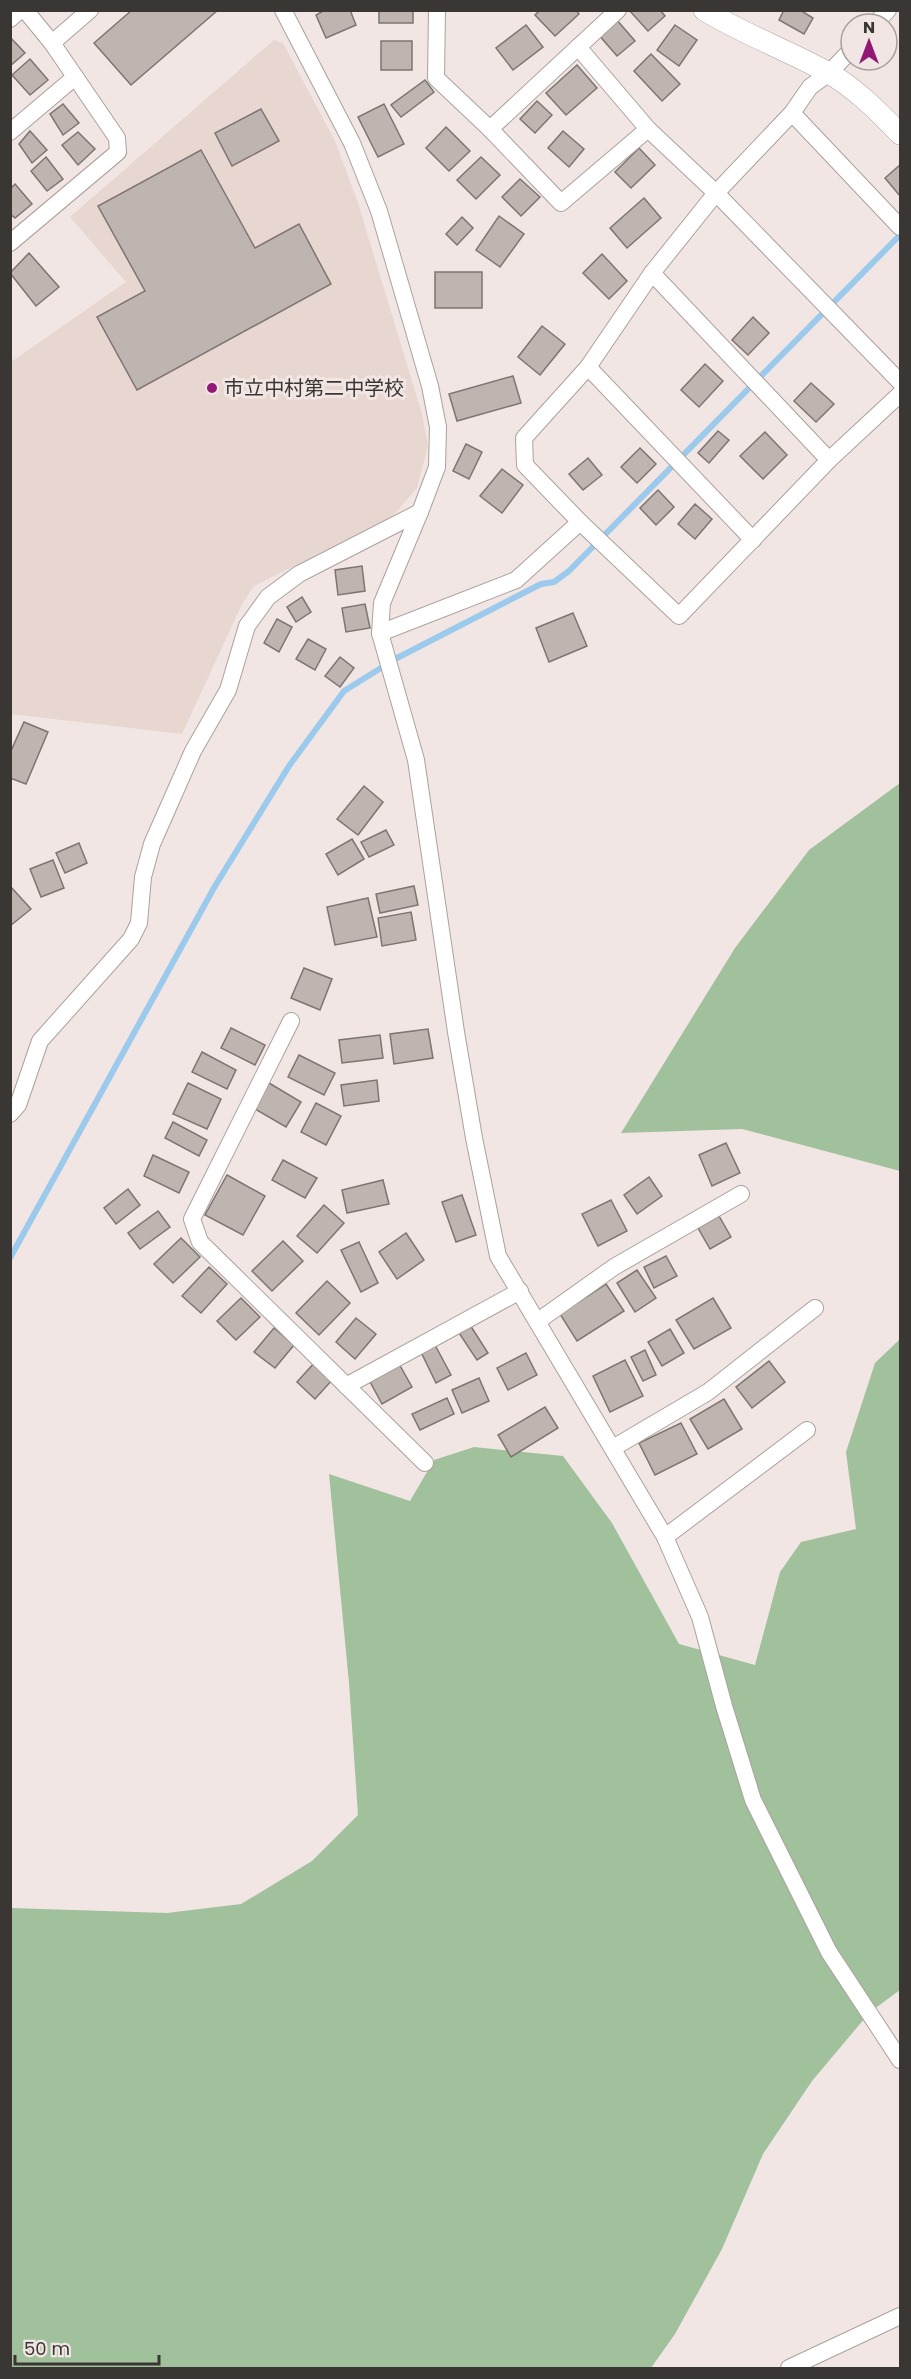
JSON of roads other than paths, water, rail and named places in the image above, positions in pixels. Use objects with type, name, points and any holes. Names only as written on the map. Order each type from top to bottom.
[{"type":"street","points":[[10,19],[20,10]]},
{"type":"street","points":[[10,243],[118,152],[117,138],[52,43],[25,10]]},
{"type":"street","points":[[52,43],[90,10]]},
{"type":"street","points":[[283,10],[352,143],[379,211],[429,386],[438,427],[437,467],[382,603],[380,633],[416,760],[456,1032],[474,1138],[498,1256],[665,1537],[700,1617],[753,1800],[830,1952],[900,2060]]},
{"type":"street","points":[[437,10],[436,78],[490,129],[561,203],[648,129]]},
{"type":"street","points":[[490,129],[618,10]]},
{"type":"street","points":[[704,10],[728,25],[829,73],[877,110],[900,134]]},
{"type":"street","points":[[578,47],[648,129],[716,193],[900,382]]},
{"type":"street","points":[[839,63],[810,87],[792,113],[716,193],[652,273],[588,367],[524,438],[525,465],[580,522],[679,616],[830,459],[900,394]]},
{"type":"street","points":[[10,132],[75,76]]},
{"type":"street","points":[[792,113],[900,227]]},
{"type":"street","points":[[652,273],[830,459]]},
{"type":"street","points":[[588,367],[753,540]]},
{"type":"street","points":[[10,1114],[18,1105],[40,1041],[130,939],[139,923],[142,877],[152,844],[193,751],[228,690],[247,626],[268,597],[299,574],[420,512]]},
{"type":"street","points":[[380,633],[516,580],[580,522]]},
{"type":"street","points":[[291,1021],[192,1219],[200,1242],[425,1463]]},
{"type":"street","points":[[538,1321],[615,1267],[741,1194]]},
{"type":"street","points":[[346,1386],[520,1291]]},
{"type":"street","points":[[613,1448],[708,1392],[816,1308]]},
{"type":"street","points":[[665,1537],[807,1430]]},
{"type":"street","points":[[789,2368],[900,2316]]},
{"type":"waterway","points":[[10,1258],[215,886],[289,766],[344,691],[397,658],[541,584],[554,582],[569,571],[900,235]]},
{"type":"place","name":"市立中村第二中学校","points":[[212,388]]}]
